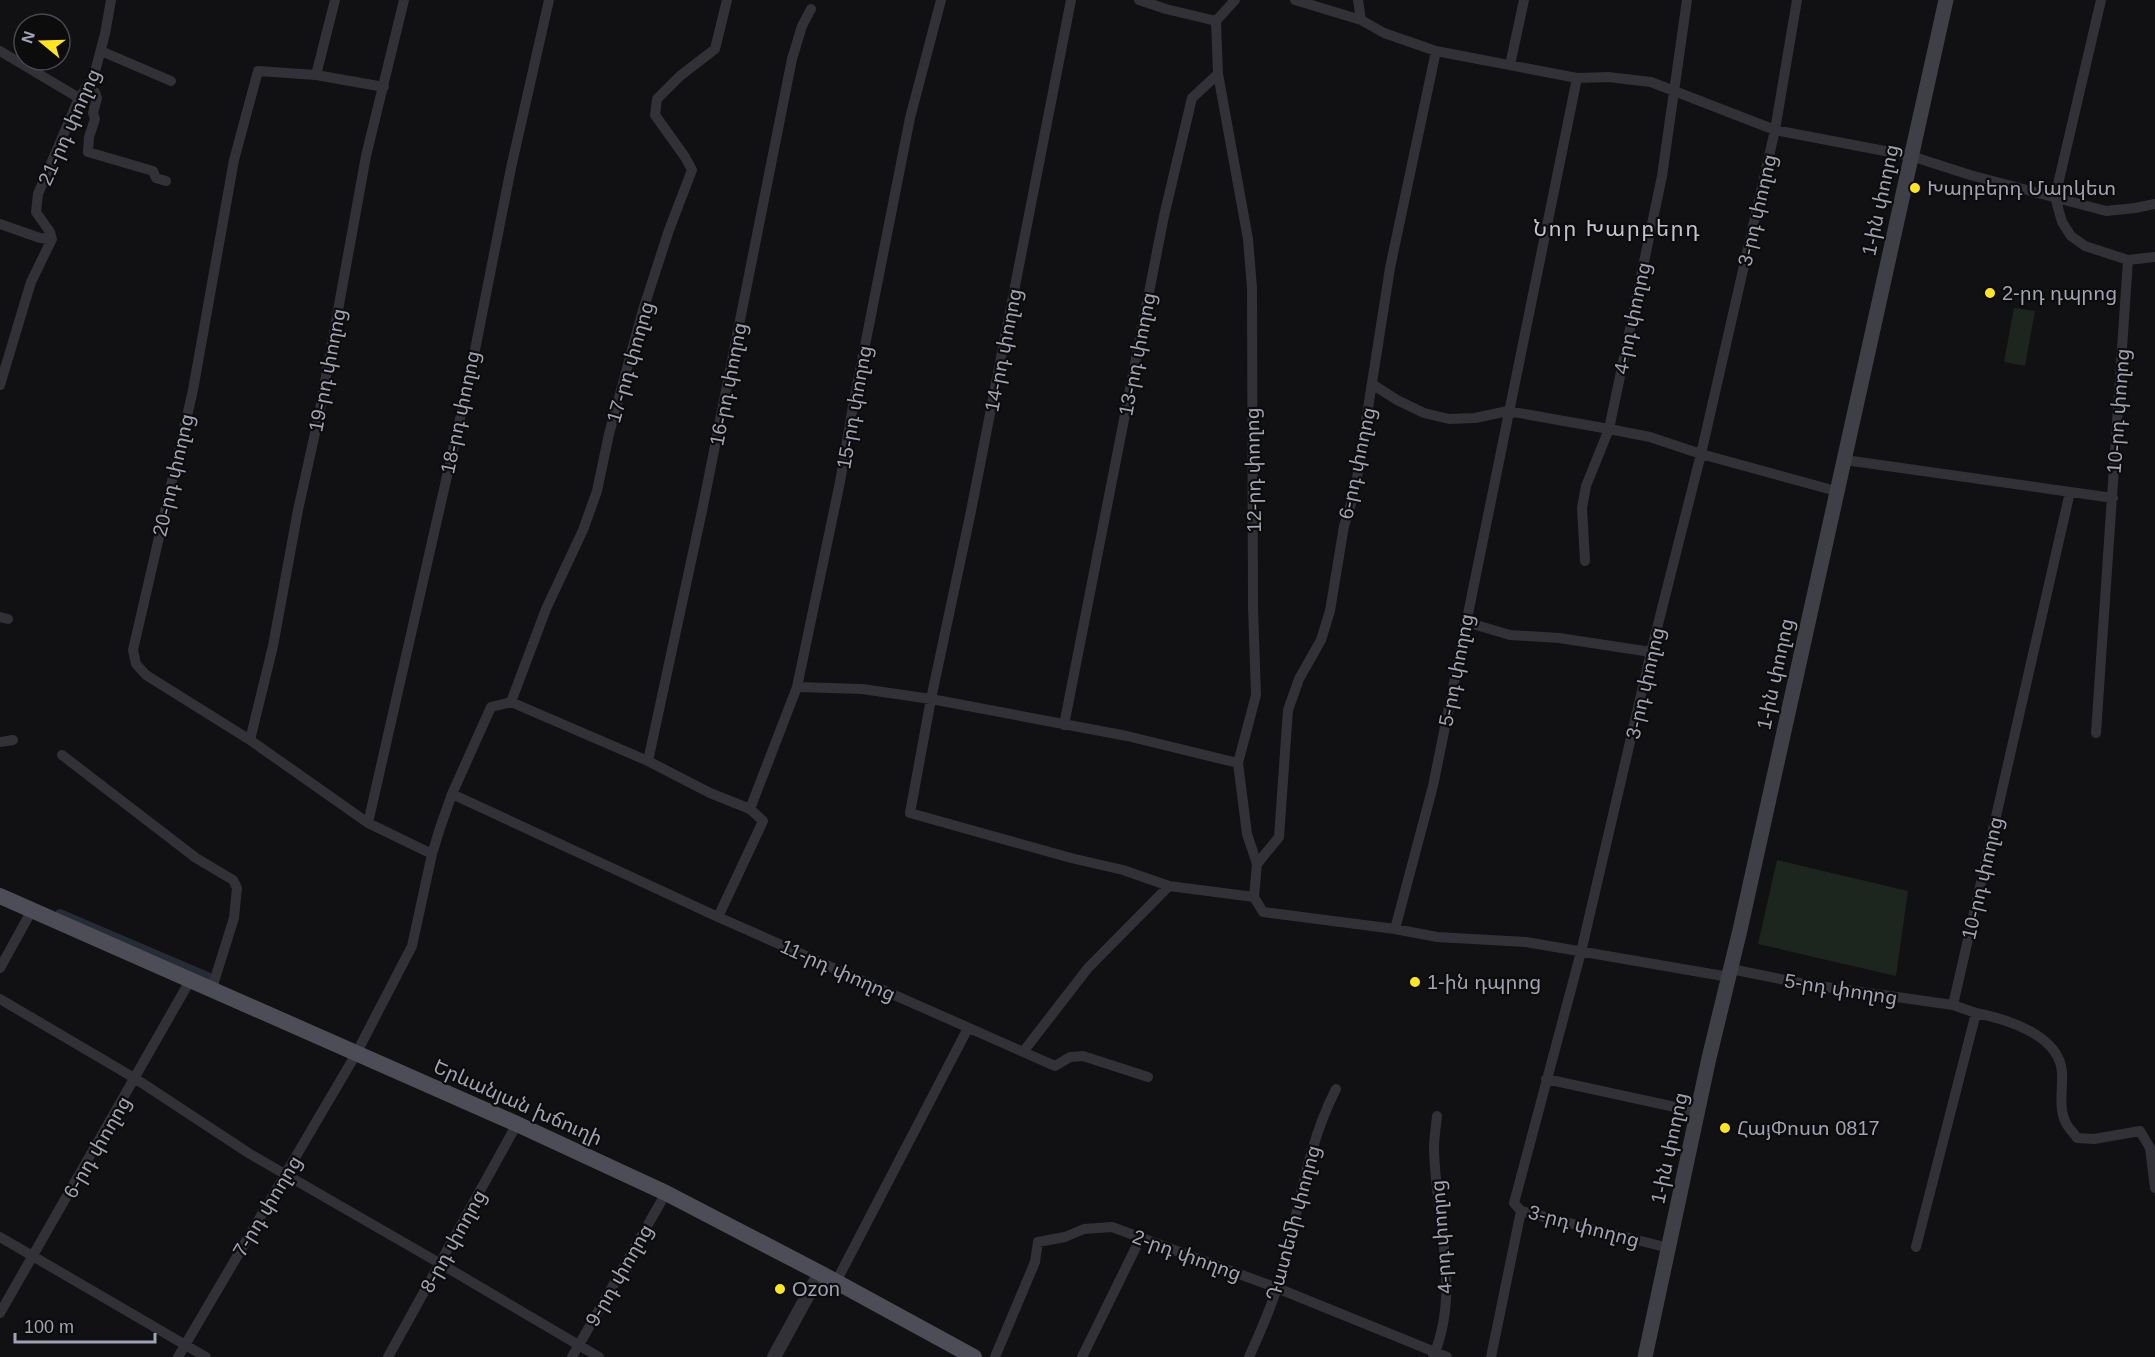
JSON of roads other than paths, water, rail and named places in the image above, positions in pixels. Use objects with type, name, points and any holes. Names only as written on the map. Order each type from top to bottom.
[{"type":"main road","name":"1-ին փողոց","points":[[1645,1357],[1946,0]]},
{"type":"main road","name":"Երևանյան խճուղի","points":[[0,896],[517,1124],[666,1193],[974,1357]]},
{"type":"street","name":"21-րդ փողոց","points":[[52,238],[36,212],[36,204],[79,98],[93,79],[111,0]]},
{"type":"street","points":[[335,0],[316,75],[384,87]]},
{"type":"street","name":"19-րդ փողոց","points":[[250,740],[273,646],[298,510],[319,416],[366,156],[404,0]]},
{"type":"street","name":"18-րդ փողոց","points":[[368,823],[470,375],[508,179],[549,0]]},
{"type":"street","name":"17-րդ փողոց","points":[[512,702],[546,609],[583,530],[597,492],[609,434],[643,310],[669,230],[692,170],[655,116],[657,99],[680,76],[714,49],[727,0]]},
{"type":"street","name":"15-րդ փողոց","points":[[750,809],[797,687],[840,482],[910,118],[941,0]]},
{"type":"street","name":"14-րդ փողոց","points":[[1071,0],[910,813],[1071,858],[1123,870],[1168,886]]},
{"type":"street","points":[[1138,0],[1216,21]]},
{"type":"street","points":[[1218,74],[1216,21],[1235,0]]},
{"type":"street","points":[[1294,0],[1361,20],[1384,33],[1436,51],[1577,78],[1608,77],[1651,82],[1674,93],[1775,130],[1911,156],[1970,176],[2055,196],[2106,211],[2155,204]]},
{"type":"street","points":[[1358,0],[1361,20]]},
{"type":"street","points":[[1510,65],[1524,0]]},
{"type":"street","name":"4-րդ փողոց","points":[[1585,561],[1582,508],[1586,486],[1609,429],[1662,176],[1687,0]]},
{"type":"street","name":"3-րդ փողոց","points":[[1669,1248],[1521,1211],[1514,1203],[1581,952],[1701,454],[1775,130],[1797,0]]},
{"type":"street","points":[[2101,0],[2055,196],[2062,222],[2071,236],[2085,246],[2127,260],[2155,257]]},
{"type":"street","name":"16-րդ փողոց","points":[[648,761],[703,506],[792,59],[802,26],[812,9]]},
{"type":"street","points":[[0,51],[79,98]]},
{"type":"street","points":[[101,51],[171,81]]},
{"type":"street","name":"6-րդ փողոց","points":[[1257,864],[1280,837],[1288,710],[1299,679],[1321,640],[1330,611],[1344,526],[1355,491],[1390,268],[1436,51]]},
{"type":"street","name":"20-րդ փողոց","points":[[316,75],[258,71],[234,160],[193,390],[133,650],[136,664],[146,675],[250,740],[368,823],[432,854]]},
{"type":"street","name":"13-րդ փողոց","points":[[1064,725],[1164,216],[1192,99],[1218,74]]},
{"type":"street","name":"12-րդ փողոց","points":[[1218,74],[1248,239],[1252,288],[1256,695],[1238,763],[1247,834],[1257,864]]},
{"type":"street","name":"5-րդ փողոց","points":[[1577,78],[1433,786],[1395,929],[1437,937],[1526,942],[1581,952],[1953,1005]]},
{"type":"street","points":[[86,87],[95,92],[97,98],[88,152],[153,171],[156,178],[166,181]]},
{"type":"street","points":[[0,224],[40,238],[52,238],[30,282],[0,385]]},
{"type":"street","name":"10-րդ փողոց","points":[[2096,733],[2127,260]]},
{"type":"street","points":[[1372,384],[1397,400],[1424,412],[1449,419],[1475,418],[1508,411],[1609,429],[1650,437],[1701,454],[1836,490]]},
{"type":"street","points":[[1845,460],[2113,498]]},
{"type":"street","name":"10-րդ փողոց","points":[[1953,1005],[2070,492]]},
{"type":"street","points":[[1466,622],[1510,635],[1559,638],[1652,652]]},
{"type":"street","points":[[797,687],[862,689],[931,699],[1127,736],[1238,763]]},
{"type":"street","points":[[356,1054],[412,946],[432,854],[452,794],[490,707],[512,702],[648,761],[710,793],[750,809],[763,821],[718,917]]},
{"type":"street","points":[[0,742],[13,740]]},
{"type":"street","points":[[62,755],[196,858],[233,880],[237,888],[234,918],[212,988]]},
{"type":"street","name":"11-րդ փողոց","points":[[452,794],[718,917],[1055,1066],[1070,1057],[1083,1056],[1148,1077]]},
{"type":"street","points":[[1257,864],[1254,897],[1263,912],[1395,929]]},
{"type":"street","points":[[1023,1052],[1088,968],[1168,886],[1254,897]]},
{"type":"street","points":[[0,968],[32,910]]},
{"type":"street","name":"6-րդ փողոց","points":[[0,1313],[136,1079],[191,979]]},
{"type":"street","points":[[0,999],[136,1079],[250,1154],[600,1357]]},
{"type":"street","points":[[1953,1005],[1993,1017],[2044,1039],[2054,1049],[2062,1069],[2062,1106],[2066,1123],[2077,1138],[2094,1138],[2140,1131],[2150,1148],[2155,1188]]},
{"type":"street","points":[[1916,1247],[1976,1013]]},
{"type":"street","points":[[836,1282],[968,1028]]},
{"type":"street","name":"7-րդ փողոց","points":[[178,1357],[356,1054]]},
{"type":"street","points":[[1546,1078],[1698,1112]]},
{"type":"street","name":"Դատեմի փողոց","points":[[1249,1357],[1277,1288],[1309,1161],[1325,1109],[1336,1089]]},
{"type":"street","name":"4-րդ փողոց","points":[[1434,1354],[1444,1321],[1447,1288],[1434,1147],[1437,1116]]},
{"type":"street","name":"8-րդ փողոց","points":[[388,1357],[517,1124]]},
{"type":"street","name":"9-րդ փողոց","points":[[572,1357],[666,1193]]},
{"type":"street","points":[[1491,1357],[1521,1211]]},
{"type":"street","name":"2-րդ փողոց","points":[[995,1357],[1035,1262],[1038,1242],[1065,1237],[1084,1229],[1112,1227],[1277,1288],[1434,1354],[1447,1357]]},
{"type":"street","points":[[0,1237],[206,1357]]},
{"type":"street","points":[[1082,1357],[1140,1239]]},
{"type":"street","points":[[774,1357],[820,1273]]},
{"type":"waterway","points":[[60,914],[210,978]]},
{"type":"place","name":"Խարբերդ Մարկետ","points":[[1915,188]]},
{"type":"place","name":"2-րդ դպրոց","points":[[1990,293]]},
{"type":"place","name":"1-ին դպրոց","points":[[1415,982]]},
{"type":"place","name":"ՀայՓոստ 0817","points":[[1725,1128]]},
{"type":"place","name":"Ozon","points":[[780,1289]]},
{"type":"district","name":"Նոր Խարբերդ","points":[[1617,228]]}]
